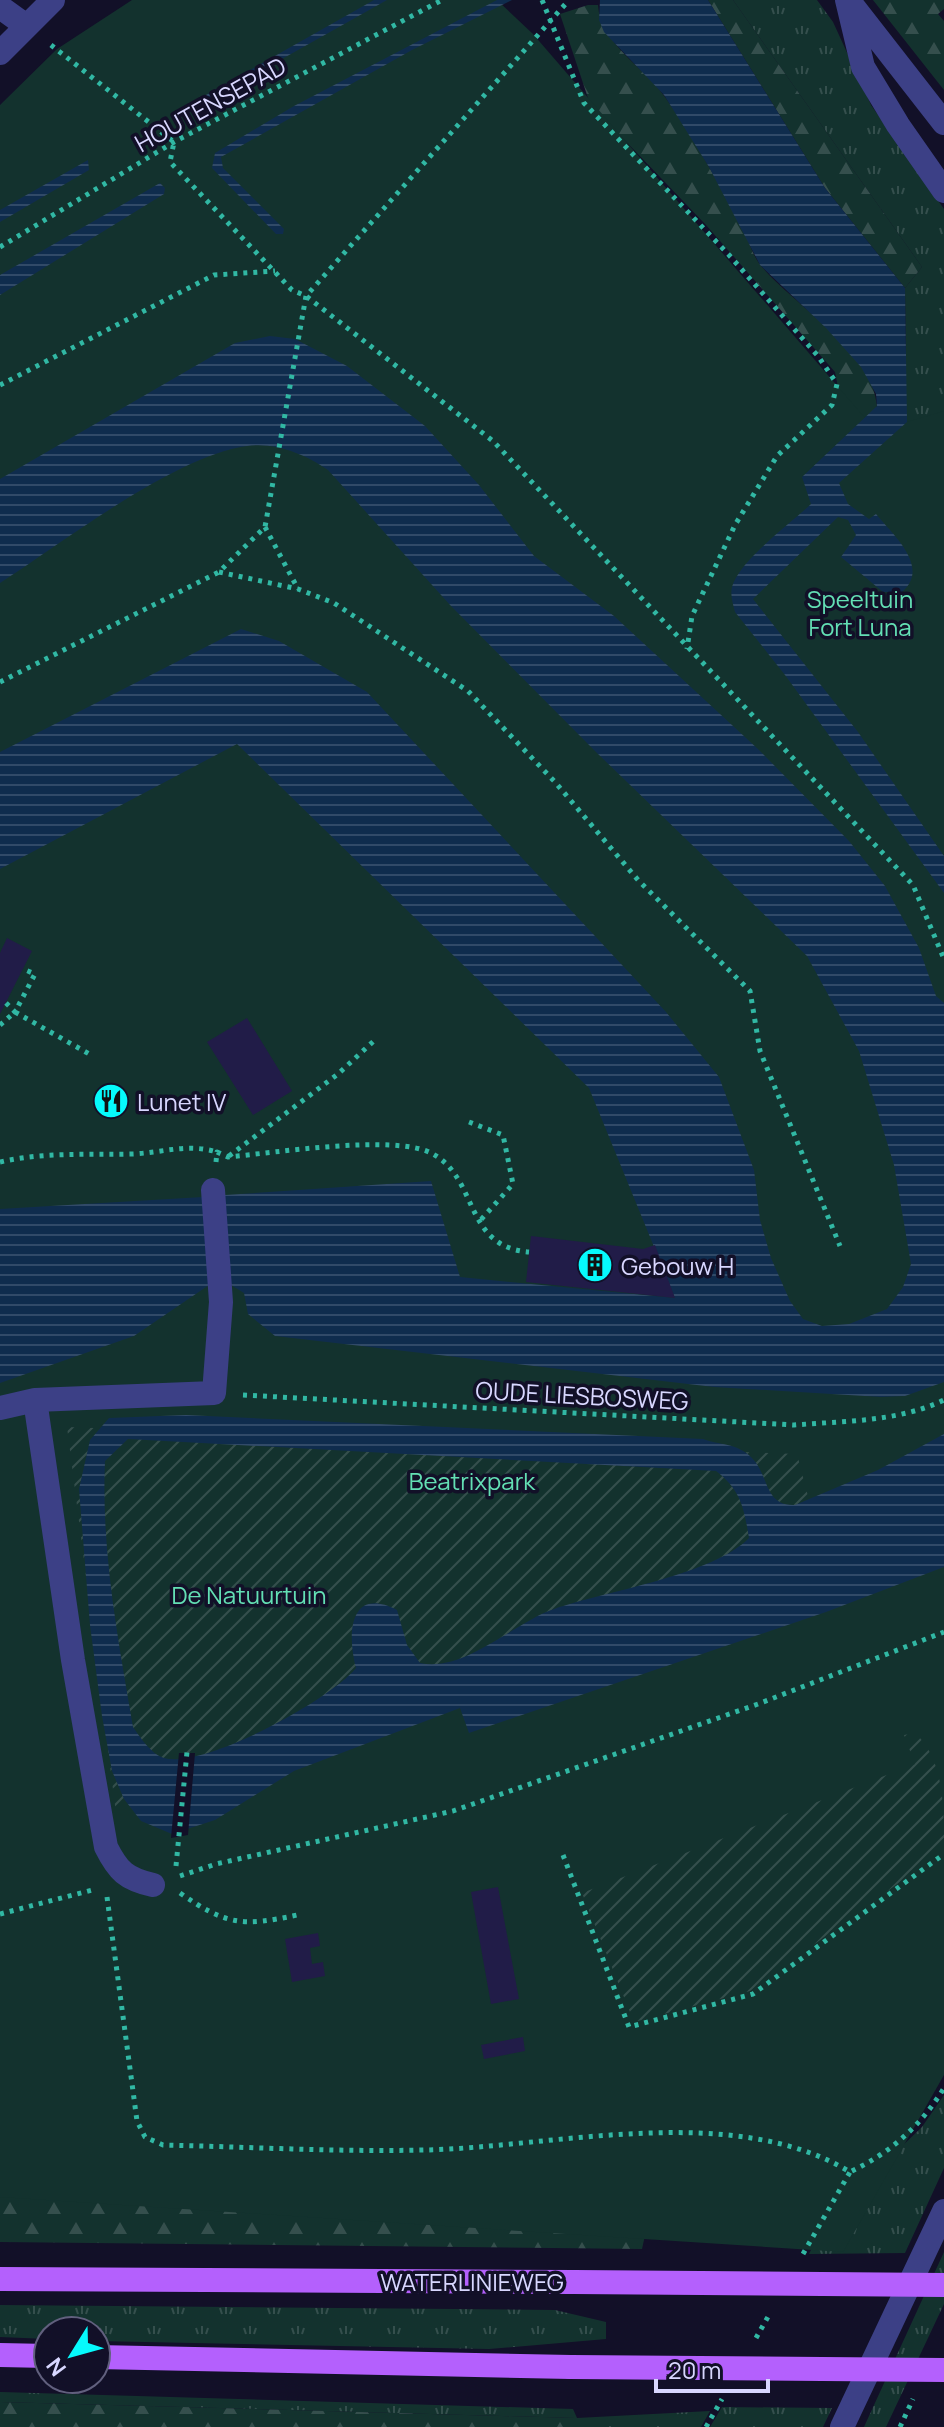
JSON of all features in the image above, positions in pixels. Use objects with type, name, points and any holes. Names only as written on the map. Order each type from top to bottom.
[{"type":"main road","name":"WATERLINIEWEG","points":[[0,2279],[944,2285]]},
{"type":"main road","points":[[0,2355],[32,2356]]},
{"type":"main road","points":[[112,2357],[571,2367],[944,2370]]},
{"type":"street","points":[[0,53],[53,0]]},
{"type":"street","points":[[847,0],[944,123]]},
{"type":"street","points":[[847,0],[863,67],[898,125],[944,191]]},
{"type":"street","points":[[0,7],[25,25]]},
{"type":"street","points":[[0,1408],[35,1400],[214,1393],[221,1302],[213,1190]]},
{"type":"street","points":[[35,1400],[73,1660],[106,1847],[117,1871],[133,1881],[153,1885]]},
{"type":"street","points":[[843,2425],[944,2211]]},
{"type":"path","name":"HOUTENSEPAD","points":[[0,247],[174,142],[442,0]]},
{"type":"path","points":[[542,0],[584,103],[729,255],[818,356],[837,384],[832,405],[777,456],[735,525],[692,616],[687,649]]},
{"type":"path","points":[[0,682],[219,572],[265,527],[306,296],[569,0]]},
{"type":"path","points":[[25,25],[174,142],[170,162],[292,290],[306,296],[493,441],[913,885],[944,959]]},
{"type":"path","points":[[0,385],[199,280],[214,275],[275,271]]},
{"type":"path","points":[[265,527],[298,589]]},
{"type":"path","points":[[219,572],[298,589],[334,603],[374,626],[402,649],[468,691],[555,782],[638,880],[750,991],[760,1051],[840,1246]]},
{"type":"path","points":[[0,1025],[15,1012],[35,974],[23,969]]},
{"type":"path","points":[[6,1003],[15,1012],[91,1055]]},
{"type":"path","points":[[228,1157],[338,1074],[377,1038]]},
{"type":"path","points":[[469,1122],[503,1135],[513,1184],[478,1223]]},
{"type":"path","points":[[0,1162],[63,1152],[132,1154],[195,1146],[228,1157],[370,1144],[429,1151],[454,1168],[478,1223],[495,1241],[516,1251],[529,1252]]},
{"type":"path","points":[[213,1190],[217,1152]]},
{"type":"path","name":"OUDE LIESBOSWEG","points":[[214,1393],[794,1425],[869,1420],[927,1408],[944,1400]]},
{"type":"path","points":[[153,1885],[216,1864],[453,1811],[758,1704],[944,1632]]},
{"type":"path","points":[[179,1846],[187,1752]]},
{"type":"path","points":[[563,1855],[629,2027],[753,1994],[944,1854]]},
{"type":"path","points":[[0,1914],[103,1887],[117,1871]]},
{"type":"path","points":[[117,1871],[107,1895],[137,2121],[145,2137],[163,2145],[425,2150],[579,2138],[737,2134],[777,2142],[850,2172],[882,2157],[916,2126],[944,2088]]},
{"type":"path","points":[[153,1885],[176,1890],[214,1917],[236,1922],[268,1921],[297,1915]]},
{"type":"green space","name":"Beatrixpark","points":[[132,0],[497,0],[533,34],[865,418],[802,476],[812,504],[742,570],[883,440],[907,422],[944,411],[944,2075],[843,2252],[0,2197],[0,105],[57,49]]},
{"type":"green space","points":[[708,0],[733,0],[922,267],[905,288],[825,188]]},
{"type":"green space","points":[[733,0],[817,0],[833,22],[871,105],[944,209],[944,677],[844,741],[906,359],[905,288],[922,267]]},
{"type":"green space","points":[[873,0],[944,0],[944,9],[938,14],[944,21],[944,90]]},
{"type":"green space","points":[[598,5],[606,31],[675,112],[723,191],[759,263],[848,349],[872,386],[877,406],[812,504],[695,638],[840,397],[835,372],[706,225],[590,104],[560,14]]},
{"type":"green space","name":"De Natuurtuin","points":[[67,1427],[797,1454],[822,1550],[116,1813]]},
{"type":"green space","points":[[915,1733],[925,1744],[937,1770],[944,1850],[750,1991],[634,2022],[582,1893],[915,1764],[904,1735]]},
{"type":"green space","points":[[0,2008],[666,2138],[642,2249],[0,2242]]},
{"type":"green space","points":[[944,2095],[944,2168],[905,2253],[809,2254],[827,2218],[922,2127]]},
{"type":"green space","points":[[944,2252],[944,2304],[886,2427],[864,2427]]},
{"type":"green space","points":[[0,2305],[555,2310],[606,2322],[606,2339],[489,2349],[112,2341],[112,2315],[32,2315],[32,2338],[0,2337]]},
{"type":"green space","points":[[0,2392],[573,2409],[577,2418],[710,2411],[701,2427],[576,2427],[576,2418],[0,2402]]},
{"type":"green space","points":[[0,2402],[577,2418],[576,2427],[0,2427]]},
{"type":"green space","points":[[722,2407],[832,2408],[823,2427],[710,2427]]},
{"type":"water","points":[[374,0],[387,0],[193,109],[190,104]]},
{"type":"water","points":[[497,0],[512,0],[412,50],[221,157],[223,168],[284,229],[283,234],[276,234],[212,168],[215,153],[294,106]]},
{"type":"water","points":[[600,0],[708,0],[825,188],[905,288],[907,422],[839,483],[848,504],[869,519],[876,514],[899,541],[911,562],[913,572],[910,582],[902,592],[883,592],[841,557],[856,535],[848,520],[838,517],[753,599],[858,732],[944,856],[944,893],[785,675],[735,612],[732,596],[732,587],[744,566],[811,504],[802,477],[877,406],[876,394],[861,367],[826,328],[760,265],[709,167],[664,95],[604,32],[599,20]]},
{"type":"water","points":[[88,160],[89,170],[0,222],[0,210]]},
{"type":"water","points":[[160,183],[165,188],[164,194],[0,295],[0,275]]},
{"type":"water","points":[[270,336],[295,339],[347,366],[425,426],[479,485],[534,556],[614,616],[759,750],[849,841],[885,886],[919,948],[936,996],[944,1003],[944,1382],[905,1396],[881,1397],[714,1387],[275,1336],[248,1314],[244,1293],[231,1285],[225,1195],[431,1181],[460,1277],[675,1298],[589,1088],[237,744],[0,869],[0,752],[241,629],[279,641],[367,692],[666,1012],[719,1077],[754,1170],[760,1220],[771,1258],[790,1301],[803,1319],[822,1326],[849,1324],[887,1309],[903,1287],[911,1264],[894,1165],[859,1051],[807,956],[597,753],[451,606],[328,470],[300,454],[268,446],[247,446],[218,453],[187,466],[120,503],[0,583],[0,479],[235,343]]},
{"type":"water","points":[[203,1197],[209,1285],[134,1336],[0,1383],[0,1209]]},
{"type":"water","points":[[186,1415],[703,1439],[746,1452],[757,1464],[772,1495],[785,1504],[795,1505],[878,1470],[944,1434],[944,1567],[826,1612],[469,1733],[460,1708],[294,1771],[215,1820],[172,1834],[141,1821],[124,1799],[112,1771],[102,1716],[90,1625],[79,1489],[90,1440],[109,1418]],"holes":[[[128,1439],[716,1471],[731,1485],[740,1500],[749,1538],[711,1562],[658,1581],[554,1609],[471,1654],[437,1664],[420,1663],[407,1645],[397,1610],[381,1604],[369,1604],[355,1617],[352,1629],[356,1668],[321,1697],[265,1729],[235,1743],[183,1759],[159,1756],[133,1727],[112,1595],[104,1495],[105,1461]]]},
{"type":"pier","points":[[179,1753],[195,1753],[188,1835],[171,1838]]},
{"type":"building","points":[[7,938],[32,951],[0,1014],[0,953]]},
{"type":"building","points":[[247,1018],[292,1091],[253,1115],[207,1042]]},
{"type":"building","name":"Gebouw H","points":[[531,1236],[643,1249],[655,1245],[675,1298],[526,1282]]},
{"type":"building","points":[[498,1887],[519,1999],[491,2004],[471,1892]]},
{"type":"building","points":[[318,1933],[320,1946],[310,1948],[312,1964],[323,1962],[325,1976],[292,1982],[285,1939]]},
{"type":"building","points":[[523,2037],[525,2051],[484,2059],[481,2045]]},
{"type":"place","name":"Lunet IV","points":[[111,1101]]},
{"type":"place","name":"Gebouw H","points":[[595,1265]]},
{"type":"park label","name":"Speeltuin Fort Luna","points":[[860,612]]}]
